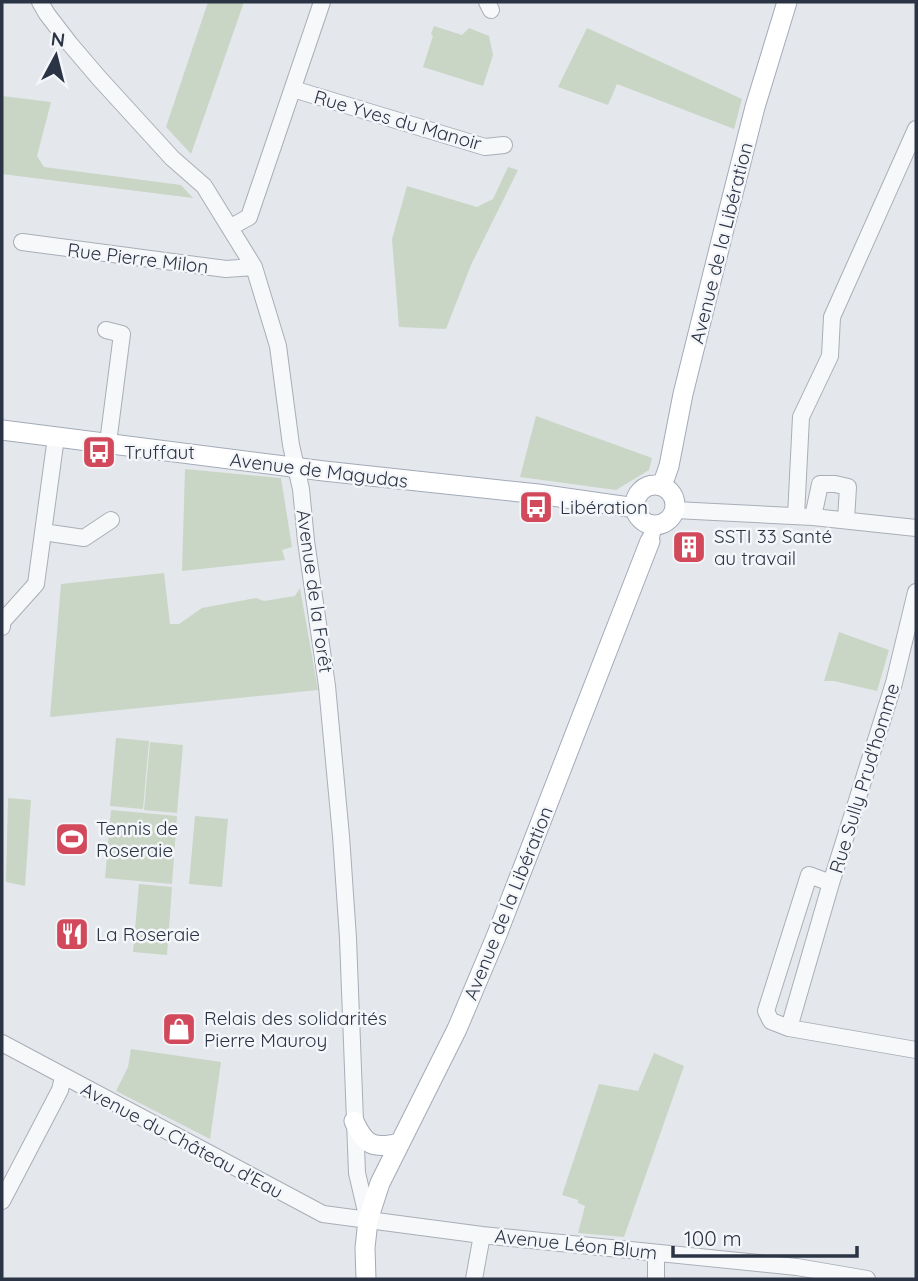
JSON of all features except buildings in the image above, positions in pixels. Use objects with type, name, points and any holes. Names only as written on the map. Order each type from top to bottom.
[{"type":"main road","name":"Avenue de la Libération","points":[[662,486],[755,107],[787,2]]},
{"type":"main road","name":"Avenue de Magudas","points":[[2,430],[636,508]]},
{"type":"main road","points":[[649,486],[662,486],[674,498],[674,510],[669,519],[652,533],[638,514],[638,495],[649,486]]},
{"type":"main road","name":"Avenue de la Libération","points":[[366,1279],[368,1220],[380,1184],[457,1029],[496,937],[652,533]]},
{"type":"main road","points":[[354,1121],[368,1143],[381,1147],[400,1143]]},
{"type":"street","name":"Avenue de la Forêt","points":[[40,2],[99,78],[172,158],[204,186],[254,267],[278,346],[290,445],[301,489],[327,686],[348,938],[357,1173],[368,1220]]},
{"type":"street","points":[[231,227],[249,216],[322,2]]},
{"type":"street","name":"Rue Yves du Manoir","points":[[293,89],[485,147],[504,145]]},
{"type":"street","points":[[805,517],[800,417],[830,356],[832,317],[916,130]]},
{"type":"street","name":"Rue Pierre Milon","points":[[22,242],[226,269],[254,267]]},
{"type":"street","points":[[106,330],[122,334],[108,443]]},
{"type":"street","points":[[2,623],[36,584],[56,438]]},
{"type":"street","points":[[805,517],[820,484],[835,484],[848,487],[846,520]]},
{"type":"street","points":[[674,510],[846,520],[916,528]]},
{"type":"street","points":[[43,532],[84,538],[111,520]]},
{"type":"street","name":"Rue Sully Prud'homme","points":[[831,883],[809,875],[766,1011],[771,1021],[789,1028],[894,683],[916,592]]},
{"type":"street","points":[[789,1028],[916,1050]]},
{"type":"street","name":"Avenue du Château d'Eau","points":[[2,1043],[323,1214],[368,1220]]},
{"type":"street","points":[[2,1201],[60,1090],[63,1077]]},
{"type":"street","name":"Avenue Léon Blum","points":[[368,1220],[481,1235],[797,1267],[867,1279]]},
{"type":"street","points":[[474,1279],[481,1235]]},
{"type":"street","points":[[656,1253],[656,1279]]},
{"type":"green space","points":[[208,2],[244,2],[191,154],[166,127]]},
{"type":"green space","points":[[434,26],[462,35],[469,28],[489,36],[493,55],[483,86],[423,67]]},
{"type":"green space","points":[[587,28],[742,99],[734,129],[617,84],[608,105],[558,87]]},
{"type":"green space","points":[[2,96],[51,102],[37,156],[44,167],[181,185],[193,198],[2,174]]},
{"type":"green space","points":[[508,167],[518,170],[471,265],[446,329],[399,327],[392,239],[407,186],[477,207],[493,199]]},
{"type":"green space","points":[[536,416],[652,458],[649,470],[616,490],[520,477]]},
{"type":"green space","points":[[185,469],[281,478],[292,547],[282,550],[285,560],[182,571]]},
{"type":"green space","points":[[164,573],[170,624],[179,624],[202,608],[256,598],[264,601],[295,596],[300,588],[318,690],[50,717],[61,584]]},
{"type":"green space","points":[[839,632],[889,650],[877,691],[824,681]]},
{"type":"green space","points":[[116,738],[149,741],[143,809],[110,806]]},
{"type":"green space","points":[[150,742],[183,745],[177,813],[144,810]]},
{"type":"green space","points":[[8,798],[31,800],[25,886],[6,882]]},
{"type":"green space","points":[[111,810],[177,816],[172,884],[105,878]]},
{"type":"green space","points":[[195,816],[228,819],[222,887],[189,884]]},
{"type":"green space","points":[[139,884],[172,887],[167,955],[133,952]]},
{"type":"green space","points":[[131,1049],[221,1062],[210,1139],[116,1091],[128,1067]]},
{"type":"green space","points":[[654,1053],[684,1066],[624,1237],[578,1233],[585,1206],[578,1203],[578,1200],[562,1195],[599,1084],[638,1091]]},
{"type":"place","name":"Truffaut","points":[[99,452]]},
{"type":"place","name":"Libération","points":[[536,507]]},
{"type":"place","name":"SSTI 33 Santé au travail","points":[[689,547]]},
{"type":"place","name":"Tennis de Roseraie","points":[[72,839]]},
{"type":"place","name":"La Roseraie","points":[[72,934]]},
{"type":"place","name":"Relais des solidarités Pierre Mauroy","points":[[179,1029]]}]
